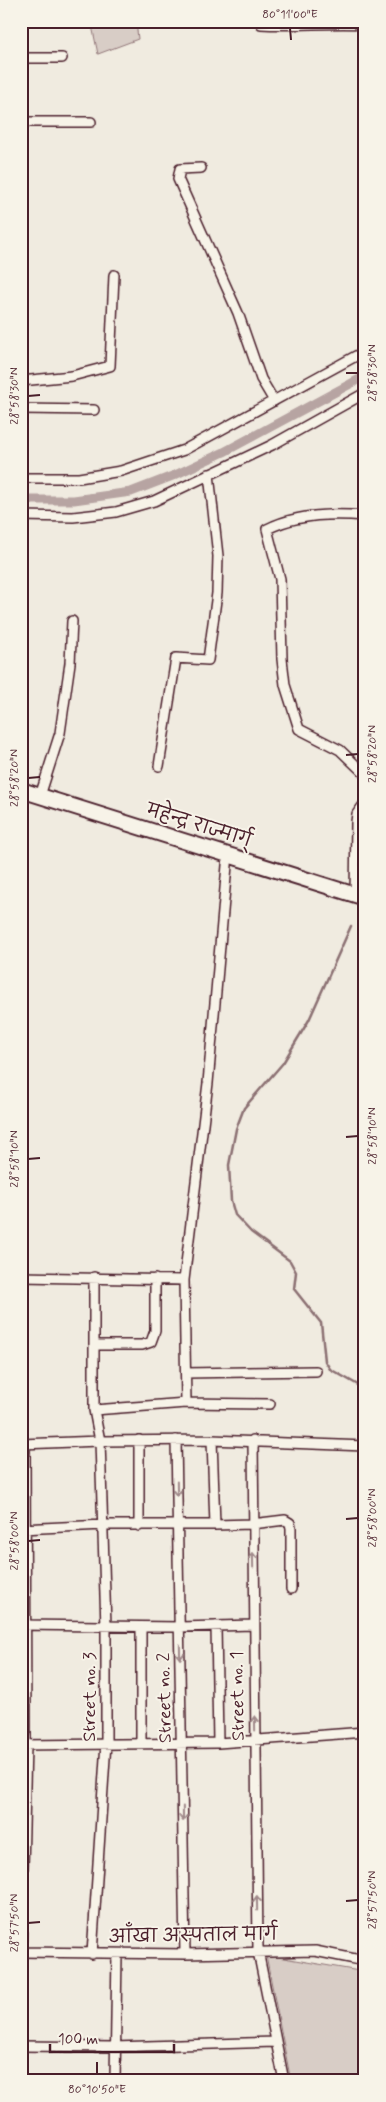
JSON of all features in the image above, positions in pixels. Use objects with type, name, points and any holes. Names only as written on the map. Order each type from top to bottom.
[{"type":"highway","name":"महेन्द्र राज्मार्ग्","points":[[21,790],[360,897]]},
{"type":"street","points":[[261,24],[295,26],[340,22],[365,24]]},
{"type":"street","points":[[21,58],[62,58]]},
{"type":"street","points":[[21,122],[91,122]]},
{"type":"street","points":[[201,168],[180,169],[178,180],[238,313],[261,379],[274,401]]},
{"type":"street","points":[[21,381],[72,376],[110,366],[114,275]]},
{"type":"street","points":[[21,478],[79,478],[121,470],[184,450],[365,351]]},
{"type":"street","points":[[21,516],[73,517],[116,512],[154,501],[272,445],[365,393]]},
{"type":"street","points":[[21,409],[94,410]]},
{"type":"street","points":[[160,766],[176,658],[208,660],[217,593],[218,556],[209,474]]},
{"type":"street","points":[[365,516],[338,514],[281,522],[268,529],[280,578],[282,659],[285,685],[299,729],[340,750],[365,774]]},
{"type":"street","points":[[40,796],[60,733],[70,663],[72,620]]},
{"type":"street","points":[[360,897],[356,822],[357,814],[365,803]]},
{"type":"street","points":[[186,1403],[184,1280],[208,1083],[228,854]]},
{"type":"street","points":[[21,1277],[184,1280]]},
{"type":"street","name":"Street no. 3","points":[[92,1954],[106,1743],[104,1525],[100,1440],[94,1410],[94,1277]]},
{"type":"street","points":[[94,1345],[142,1344],[151,1342],[155,1331],[155,1279]]},
{"type":"street","points":[[186,1373],[316,1371]]},
{"type":"street","points":[[94,1410],[186,1403],[270,1404]]},
{"type":"street","points":[[21,1952],[24,1745],[23,1444],[100,1440],[253,1440],[365,1446]]},
{"type":"street","points":[[139,1440],[139,1526]]},
{"type":"street","name":"Street no. 2","points":[[176,1440],[185,1954]]},
{"type":"street","points":[[212,1440],[215,1525]]},
{"type":"street","name":"Street no. 1","points":[[253,1440],[252,1524],[258,1951],[284,2081]]},
{"type":"street","points":[[23,1529],[104,1525],[252,1524],[285,1520],[290,1523],[292,1588]]},
{"type":"street","points":[[23,1625],[141,1627],[254,1625]]},
{"type":"street","points":[[216,1626],[218,1743]]},
{"type":"street","points":[[141,1627],[141,1743]]},
{"type":"street","points":[[24,1745],[218,1743],[365,1732]]},
{"type":"street","name":"आँखा अस्पताल मार्ग","points":[[21,1952],[185,1954],[315,1951],[365,1961]]},
{"type":"street","points":[[114,2081],[117,1954]]},
{"type":"street","points":[[21,2046],[114,2047],[276,2042]]},
{"type":"shaded area","points":[[91,21],[136,21],[138,39],[98,54]]},
{"type":"shaded area","points":[[266,1955],[365,1972],[365,2081],[291,2081]]},
{"type":"waterway","points":[[21,500],[74,500],[131,492],[175,475],[224,452],[365,376]]},
{"type":"waterway","points":[[351,926],[309,1020],[283,1063],[244,1108],[236,1129],[229,1165],[231,1201],[235,1215],[251,1232],[290,1261],[296,1272],[294,1289],[321,1323],[325,1361],[330,1369],[365,1389]]}]
